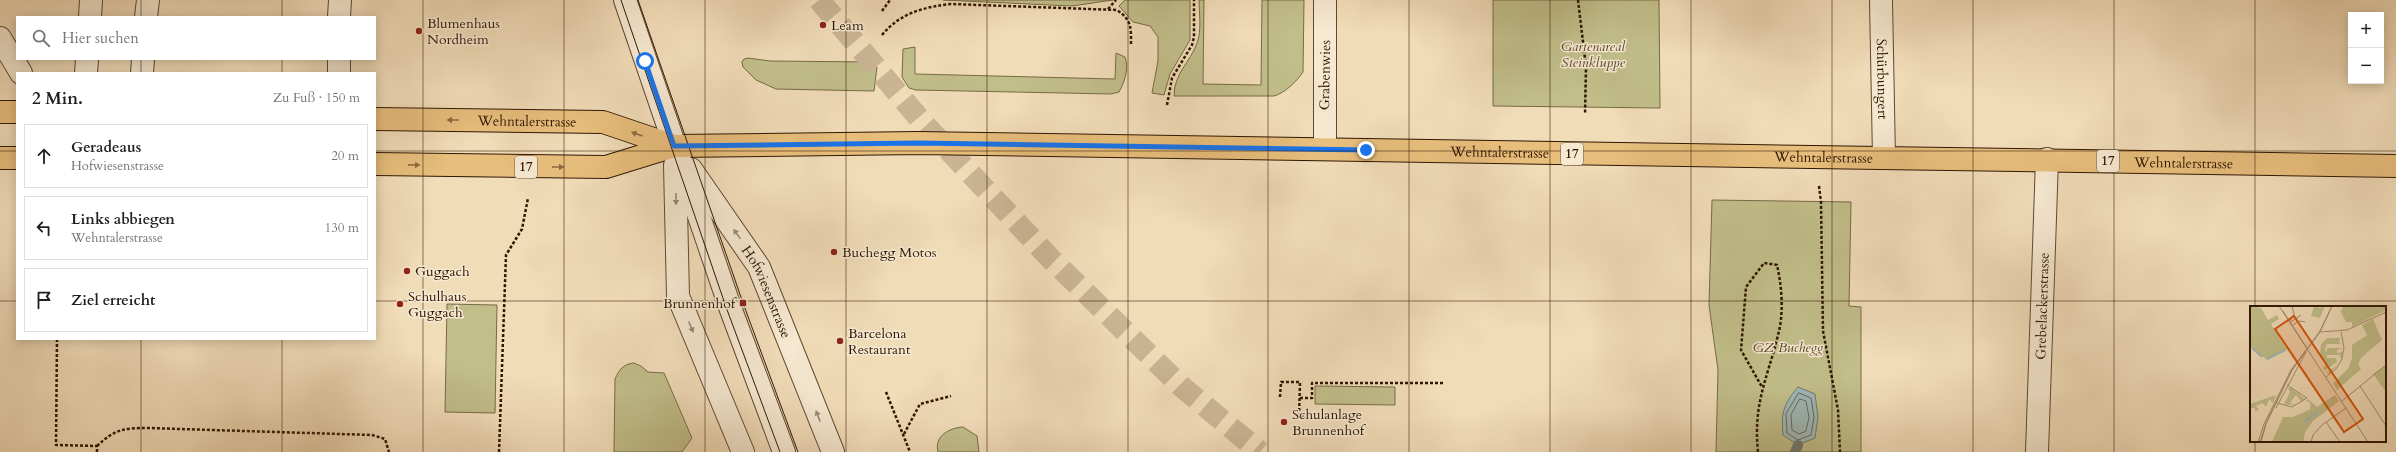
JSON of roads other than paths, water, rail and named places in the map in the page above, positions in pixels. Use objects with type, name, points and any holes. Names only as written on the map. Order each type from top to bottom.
[{"type":"main road","points":[[0,112],[16,112]]},
{"type":"main road","name":"Wehntalerstrasse","points":[[376,119],[603,122],[674,146]]},
{"type":"main road","name":"Wehntalerstrasse","points":[[376,164],[606,167],[674,146],[918,143],[1884,158],[2047,159],[2396,166]]},
{"type":"main road","points":[[0,158],[16,158]]},
{"type":"street","points":[[90,16],[91,0]]},
{"type":"street","points":[[146,16],[148,0]]},
{"type":"street","points":[[339,16],[340,0]]},
{"type":"street","name":"Hofwiesenstrasse","points":[[625,0],[674,146],[764,401],[784,452]]},
{"type":"street","name":"Grabenwies","points":[[1325,0],[1325,149]]},
{"type":"street","name":"Schürbungert","points":[[1881,0],[1884,158]]},
{"type":"street","points":[[0,38],[20,72]]},
{"type":"street","points":[[86,72],[87,60]]},
{"type":"street","points":[[142,72],[143,60]]},
{"type":"street","points":[[339,60],[339,72]]},
{"type":"street","name":"Hofwiesenstrasse","points":[[674,146],[678,296],[743,452]]},
{"type":"street","name":"Hofwiesenstrasse","points":[[674,146],[759,266],[833,452]]},
{"type":"street","name":"Grebelackerstrasse","points":[[2037,452],[2047,159]]},
{"type":"water","points":[[1798,387],[1815,394],[1818,417],[1815,438],[1798,445],[1783,435],[1782,421],[1786,404]]},
{"type":"waterway","points":[[1795,452],[1798,445]]},
{"type":"tunnel","points":[[819,0],[924,124],[1049,257],[1181,386],[1260,452]]},
{"type":"tram line","points":[[621,0],[726,307],[780,452]]},
{"type":"tram line","points":[[638,0],[743,303],[798,452]]},
{"type":"place","name":"Leam","points":[[823,25]]},
{"type":"place","name":"Blumenhaus Nordheim","points":[[419,31]]},
{"type":"place","name":"Buchegg Motos","points":[[834,252]]},
{"type":"place","name":"Guggach","points":[[407,271]]},
{"type":"place","name":"Brunnenhof","points":[[743,303]]},
{"type":"place","name":"Schulhaus Guggach","points":[[400,304]]},
{"type":"place","name":"Barcelona Restaurant","points":[[840,341]]},
{"type":"place","name":"Schulanlage Brunnenhof","points":[[1284,422]]},
{"type":"park label","name":"Gartenareal Steinkluppe","points":[[1593,54]]},
{"type":"park label","name":"GZ Buchegg","points":[[1788,347]]}]
